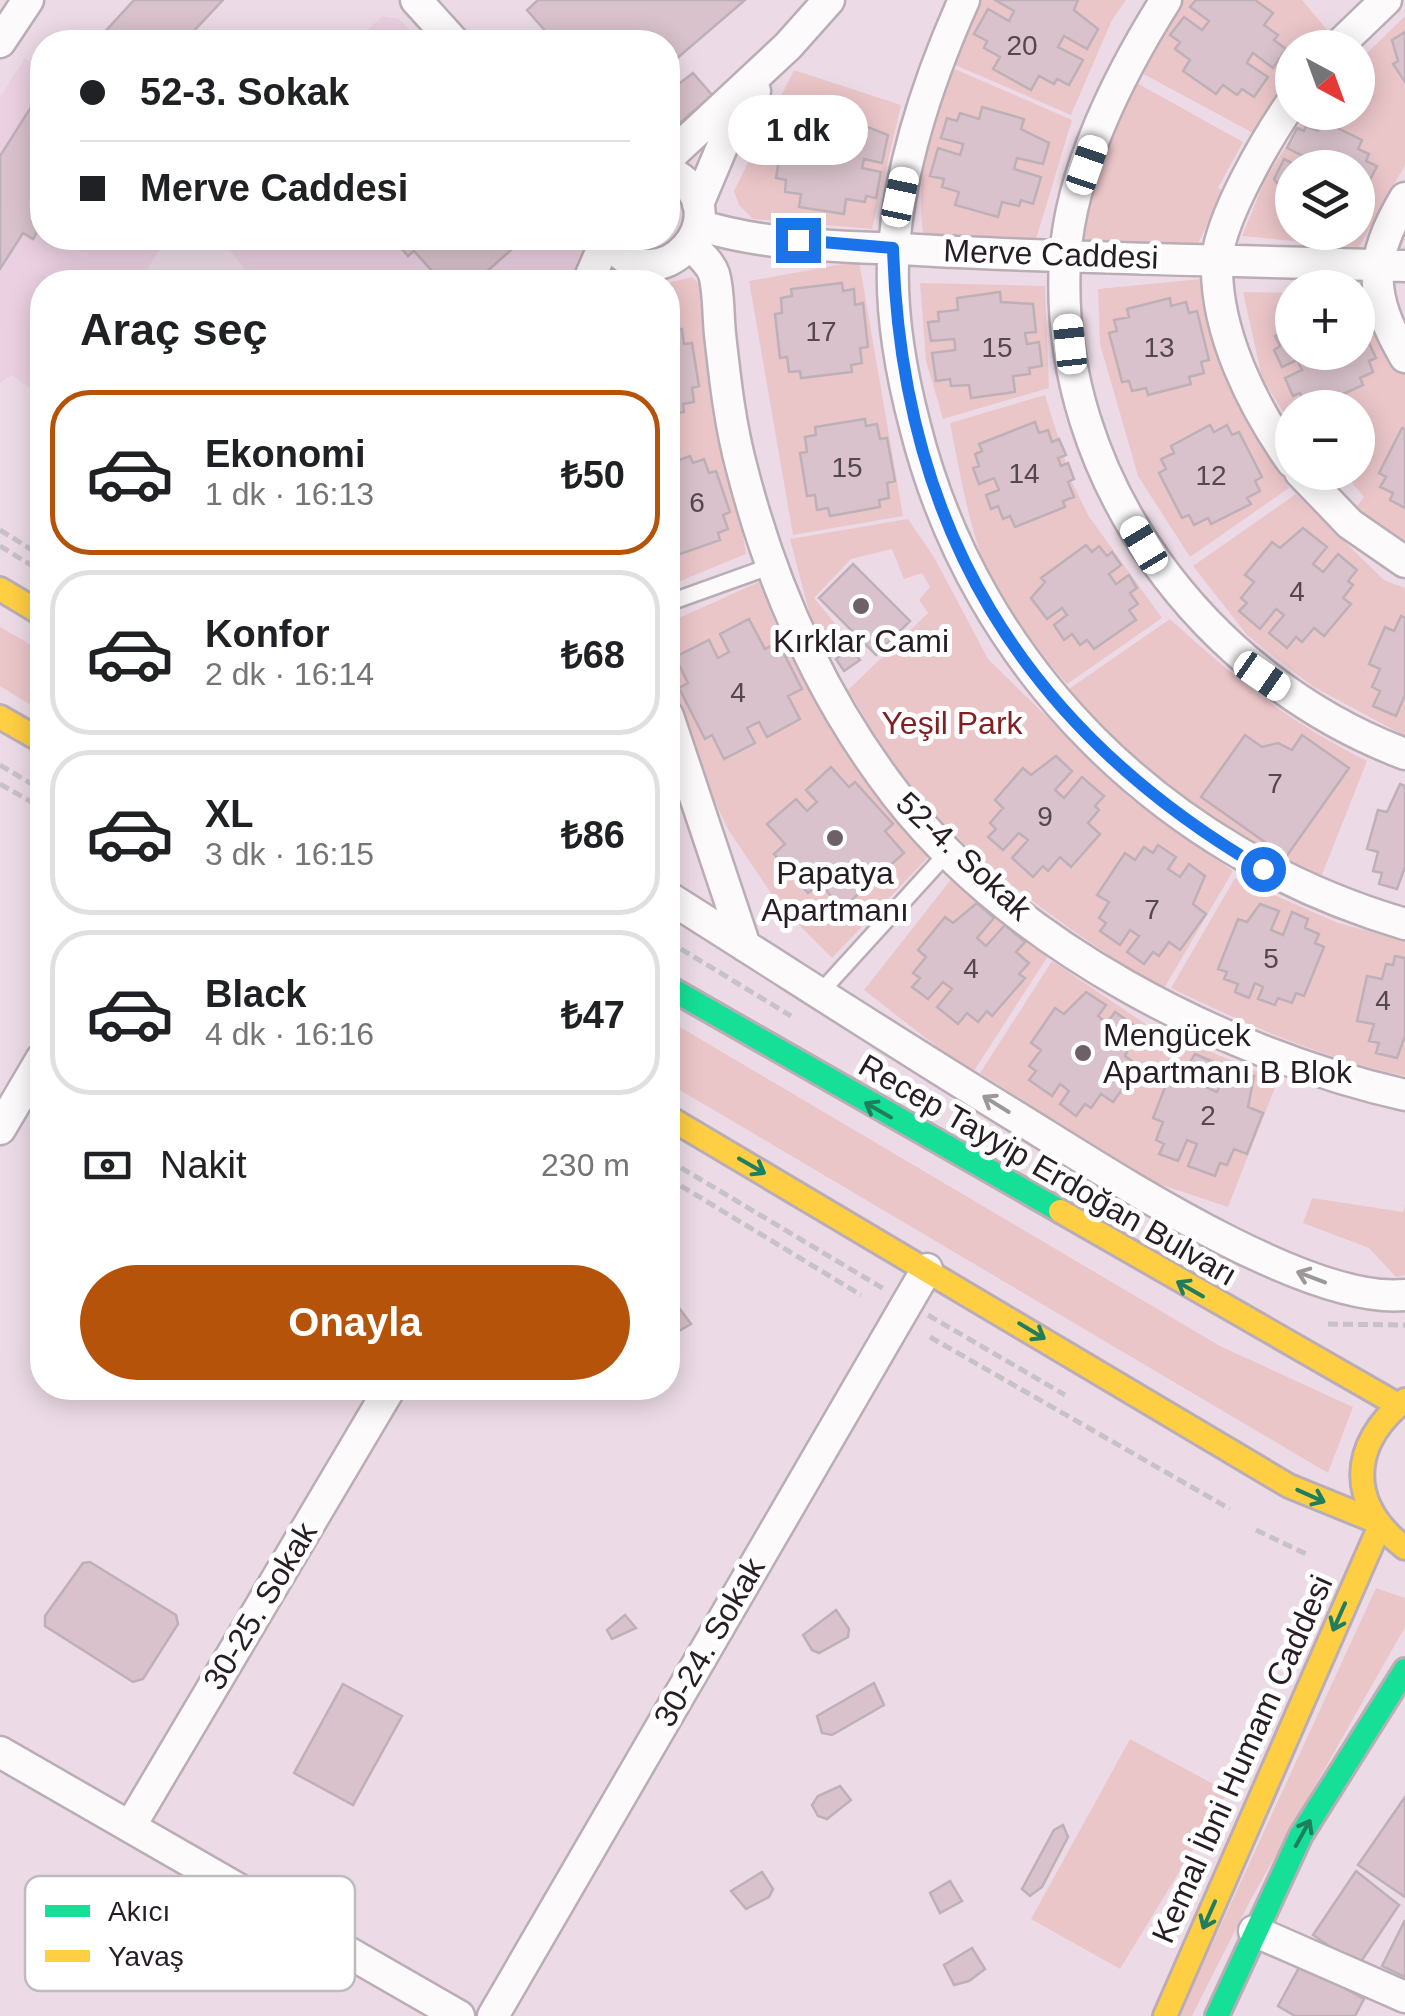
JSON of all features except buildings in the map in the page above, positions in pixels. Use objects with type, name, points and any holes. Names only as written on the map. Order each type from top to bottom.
[{"type":"street","points":[[0,42],[28,0]]},
{"type":"street","points":[[416,0],[443,30]]},
{"type":"street","points":[[680,147],[788,46],[829,0]]},
{"type":"street","points":[[964,0],[916,130],[893,248],[900,350],[920,449],[956,544],[988,604],[1034,675],[1101,751],[1151,795],[1219,844],[1308,890],[1405,924]]},
{"type":"street","points":[[1166,0],[1103,119],[1078,196],[1064,258],[1070,344],[1090,428],[1123,508],[1152,557],[1196,614],[1262,676],[1337,724],[1405,754]]},
{"type":"street","points":[[1355,30],[1386,0]]},
{"type":"street","points":[[650,270],[680,255],[695,225],[725,140],[788,46]]},
{"type":"street","points":[[1275,431],[1242,372],[1221,297],[1216,259],[1244,185],[1276,130]]},
{"type":"street","name":"52-4. Sokak","points":[[680,180],[690,188],[695,225],[714,274],[738,455],[771,566],[839,710],[899,798],[950,850],[1042,929],[1146,996],[1258,1050],[1405,1094]]},
{"type":"street","points":[[1405,198],[1384,314],[1405,357]]},
{"type":"street","name":"Merve Caddesi","points":[[695,225],[734,235],[893,248],[1064,258],[1390,266]]},
{"type":"street","points":[[618,250],[638,270]]},
{"type":"street","points":[[1317,490],[1350,524],[1405,562]]},
{"type":"street","points":[[0,589],[30,607]]},
{"type":"street","points":[[0,716],[30,734]]},
{"type":"street","points":[[680,752],[745,946]]},
{"type":"street","points":[[680,905],[818,995],[1147,1197],[1271,1261],[1356,1293],[1405,1295]]},
{"type":"street","name":"Recep Tayyip Erdoğan Bulvarı","points":[[680,994],[1401,1402]]},
{"type":"street","points":[[0,1130],[30,1079]]},
{"type":"street","points":[[680,1123],[1289,1486],[1377,1525],[1405,1548]]},
{"type":"street","name":"30-24. Sokak","points":[[493,2016],[927,1269]]},
{"type":"street","name":"30-25. Sokak","points":[[130,1824],[383,1400]]},
{"type":"street","points":[[1377,1525],[1361,1484],[1362,1457],[1372,1431],[1401,1402]]},
{"type":"street","name":"Kemal İbni Humam Caddesi","points":[[1166,2016],[1377,1525]]},
{"type":"street","points":[[1217,2016],[1301,1835],[1405,1670]]},
{"type":"street","points":[[0,1752],[219,1876]]},
{"type":"street","points":[[1254,1932],[1405,1997]]},
{"type":"street","points":[[355,1955],[459,2016]]},
{"type":"lane","points":[[680,599],[771,566]]},
{"type":"lane","points":[[818,995],[950,850]]},
{"type":"path","points":[[0,530],[30,549]]},
{"type":"path","points":[[0,546],[30,564]]},
{"type":"path","points":[[0,765],[30,783]]},
{"type":"path","points":[[0,784],[30,801]]},
{"type":"path","points":[[680,1185],[861,1294]]},
{"type":"path","points":[[930,1337],[1230,1509]]},
{"type":"path","points":[[1256,1530],[1308,1555]]},
{"type":"shaded area","points":[[382,16],[399,19],[410,30],[368,30]]},
{"type":"shaded area","points":[[25,58],[30,62],[30,250],[159,250],[147,270],[30,270],[30,388],[12,375],[0,383],[0,97]]},
{"type":"shaded area","points":[[230,250],[586,250],[581,270],[245,270]]},
{"type":"green space","points":[[978,0],[1126,0],[1112,20],[1071,115],[953,64]]},
{"type":"green space","points":[[1178,0],[1302,0],[1327,30],[1275,30],[1275,103],[1253,133],[1138,71]]},
{"type":"green space","points":[[1405,16],[1405,165],[1375,218],[1375,150],[1284,150],[1296,130],[1375,130],[1375,45]]},
{"type":"green space","points":[[948,66],[1072,120],[1034,246],[924,238],[923,173]]},
{"type":"green space","points":[[794,70],[901,105],[872,229],[753,219],[739,205],[734,191]]},
{"type":"green space","points":[[1135,82],[1243,142],[1218,188],[1223,191],[1197,246],[1083,241],[1096,166]]},
{"type":"green space","points":[[1275,164],[1275,239],[1242,236]]},
{"type":"green space","points":[[859,261],[903,516],[793,535],[749,281]]},
{"type":"green space","points":[[692,277],[704,289],[746,554],[680,581],[680,280]]},
{"type":"green space","points":[[1201,279],[1232,388],[1275,463],[1275,490],[1286,490],[1190,557],[1138,476],[1100,344],[1098,289]]},
{"type":"green space","points":[[920,283],[1045,286],[1049,388],[943,419],[926,361]]},
{"type":"green space","points":[[1243,292],[1275,293],[1275,370],[1375,370],[1375,325],[1405,374],[1405,547],[1354,510],[1364,497],[1358,490],[1375,490],[1375,390],[1275,390],[1275,399],[1262,378]]},
{"type":"green space","points":[[1045,395],[1072,482],[1088,515],[1162,618],[1067,684],[1024,635],[998,596],[972,524],[950,423]]},
{"type":"green space","points":[[1296,494],[1384,580],[1405,588],[1405,736],[1312,686],[1247,635],[1193,566]]},
{"type":"green space","name":"Yeşil Park","points":[[908,519],[934,557],[988,659],[1131,799],[1233,871],[1163,990],[1092,944],[990,867],[929,808],[887,756],[848,690],[928,613],[919,600],[930,587],[922,573],[904,579],[892,549],[851,559],[814,598],[852,644],[831,659],[812,623],[790,539]]},
{"type":"green space","points":[[761,581],[790,655],[810,690],[857,757],[934,851],[832,958],[779,905],[729,831],[694,759],[680,720],[680,618]]},
{"type":"green space","points":[[1170,619],[1263,698],[1367,761],[1320,880],[1213,824],[1130,754],[1066,691]]},
{"type":"green space","points":[[0,627],[30,644],[30,705],[0,686]]},
{"type":"green space","points":[[956,873],[1050,953],[972,1074],[864,990]]},
{"type":"green space","points":[[1235,878],[1338,923],[1405,941],[1405,1076],[1285,1039],[1171,988]]},
{"type":"green space","points":[[1052,961],[1147,1025],[1278,1080],[1228,1207],[1150,1181],[980,1073]]},
{"type":"green space","points":[[680,1027],[1220,1346],[1353,1407],[1328,1473],[680,1090]]},
{"type":"green space","points":[[1312,1198],[1403,1212],[1405,1206],[1405,1275],[1396,1277],[1369,1248],[1303,1223]]},
{"type":"green space","points":[[1376,1588],[1405,1598],[1405,1627],[1250,1901],[1192,2016],[1179,2016]]},
{"type":"green space","points":[[1130,1739],[1228,1792],[1120,1969],[1031,1919]]},
{"type":"traffic: fast","points":[[680,994],[1060,1211]]},
{"type":"traffic: fast","points":[[1217,2016],[1301,1835],[1405,1670]]},
{"type":"traffic: slow","points":[[0,589],[30,607]]},
{"type":"traffic: slow","points":[[0,717],[30,734]]},
{"type":"traffic: slow","points":[[680,1124],[1289,1486],[1375,1521]]},
{"type":"traffic: slow","points":[[1060,1211],[1398,1405]]},
{"type":"traffic: slow","points":[[1405,1400],[1373,1436],[1362,1474],[1373,1513],[1405,1548]]},
{"type":"traffic: slow","points":[[1165,2016],[1379,1528]]},
{"type":"place","name":"Kırklar Cami","points":[[861,606]]},
{"type":"place","name":"Papatya Apartmanı","points":[[835,838]]},
{"type":"place","name":"Mengücek Apartmanı B Blok","points":[[1083,1053]]},
{"type":"route","points":[[798,240],[893,248],[900,350],[920,449],[956,544],[979,590],[1034,675],[1101,751],[1178,815],[1263,869]]}]
